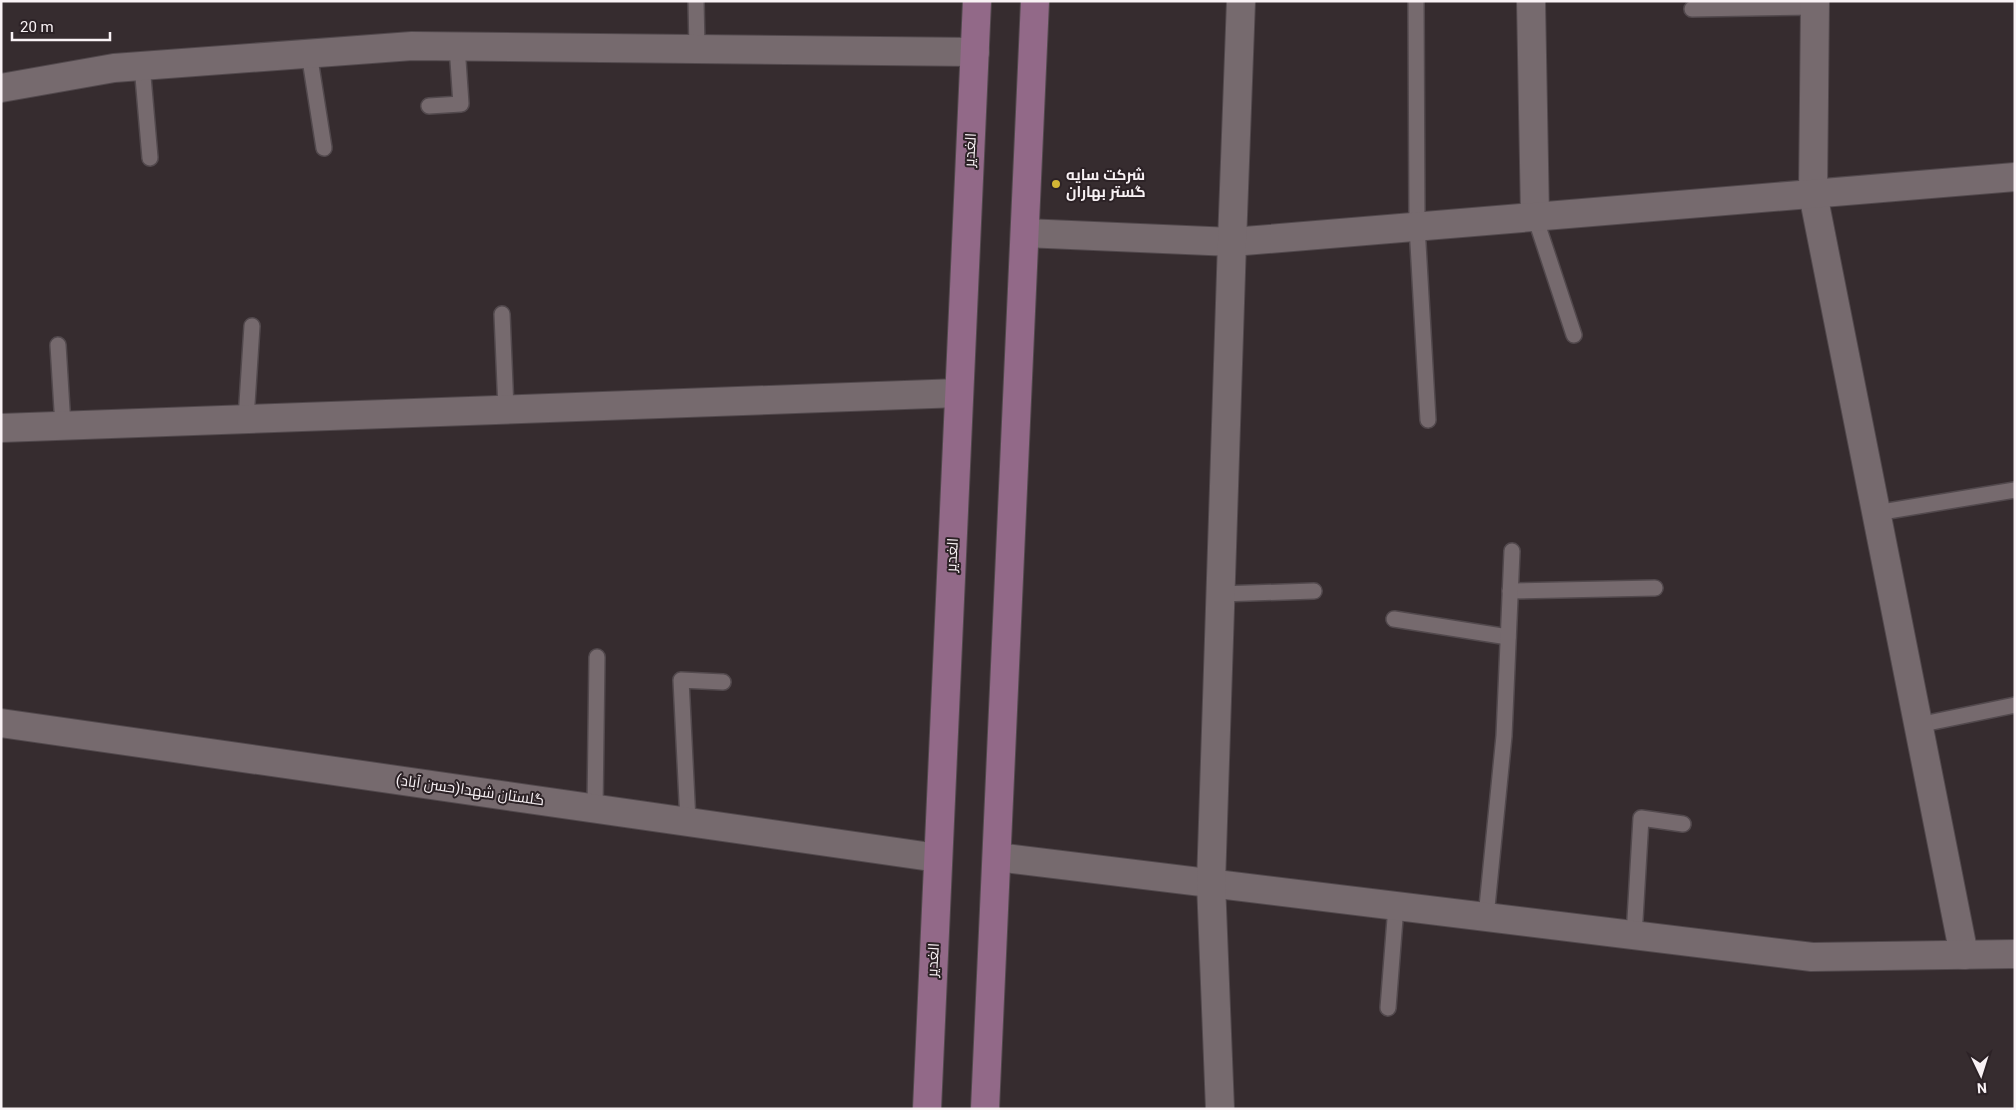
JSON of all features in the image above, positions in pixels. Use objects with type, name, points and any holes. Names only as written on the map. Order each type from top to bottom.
[{"type":"main road","name":"الغدیر","points":[[927,1109],[977,1]]},
{"type":"main road","points":[[985,1109],[1035,1]]},
{"type":"street","points":[[1220,1109],[1211,883],[1241,1]]},
{"type":"street","points":[[1531,1],[1535,216]]},
{"type":"street","points":[[1815,4],[1812,194],[1964,955]]},
{"type":"street","points":[[1,88],[114,68],[142,65],[412,46],[975,52]]},
{"type":"street","points":[[1025,233],[1232,242],[2015,177]]},
{"type":"street","points":[[1,428],[960,392]]},
{"type":"street","name":"گلستان شهدا(حسن آباد)","points":[[1,723],[938,858]]},
{"type":"street","points":[[996,857],[1812,957],[2015,954]]},
{"type":"lane","points":[[696,1],[697,49]]},
{"type":"lane","points":[[1416,1],[1417,226],[1428,420]]},
{"type":"lane","points":[[1692,9],[1815,4]]},
{"type":"lane","points":[[429,106],[461,104],[457,46]]},
{"type":"lane","points":[[309,53],[324,148]]},
{"type":"lane","points":[[142,65],[150,158]]},
{"type":"lane","points":[[1535,216],[1574,335]]},
{"type":"lane","points":[[502,314],[506,410]]},
{"type":"lane","points":[[246,419],[252,326]]},
{"type":"lane","points":[[58,345],[63,426]]},
{"type":"lane","points":[[1876,513],[2015,490]]},
{"type":"lane","points":[[1486,917],[1504,736],[1512,551]]},
{"type":"lane","points":[[1510,591],[1655,588]]},
{"type":"lane","points":[[1220,594],[1314,591]]},
{"type":"lane","points":[[1394,618],[1508,636]]},
{"type":"lane","points":[[595,808],[597,657]]},
{"type":"lane","points":[[688,822],[680,680],[723,682]]},
{"type":"lane","points":[[1918,725],[2015,705]]},
{"type":"lane","points":[[1634,936],[1641,818],[1683,824]]},
{"type":"lane","points":[[1388,1008],[1396,906]]},
{"type":"place","name":"شرکت سایه گستر بهاران","points":[[1056,184]]}]
